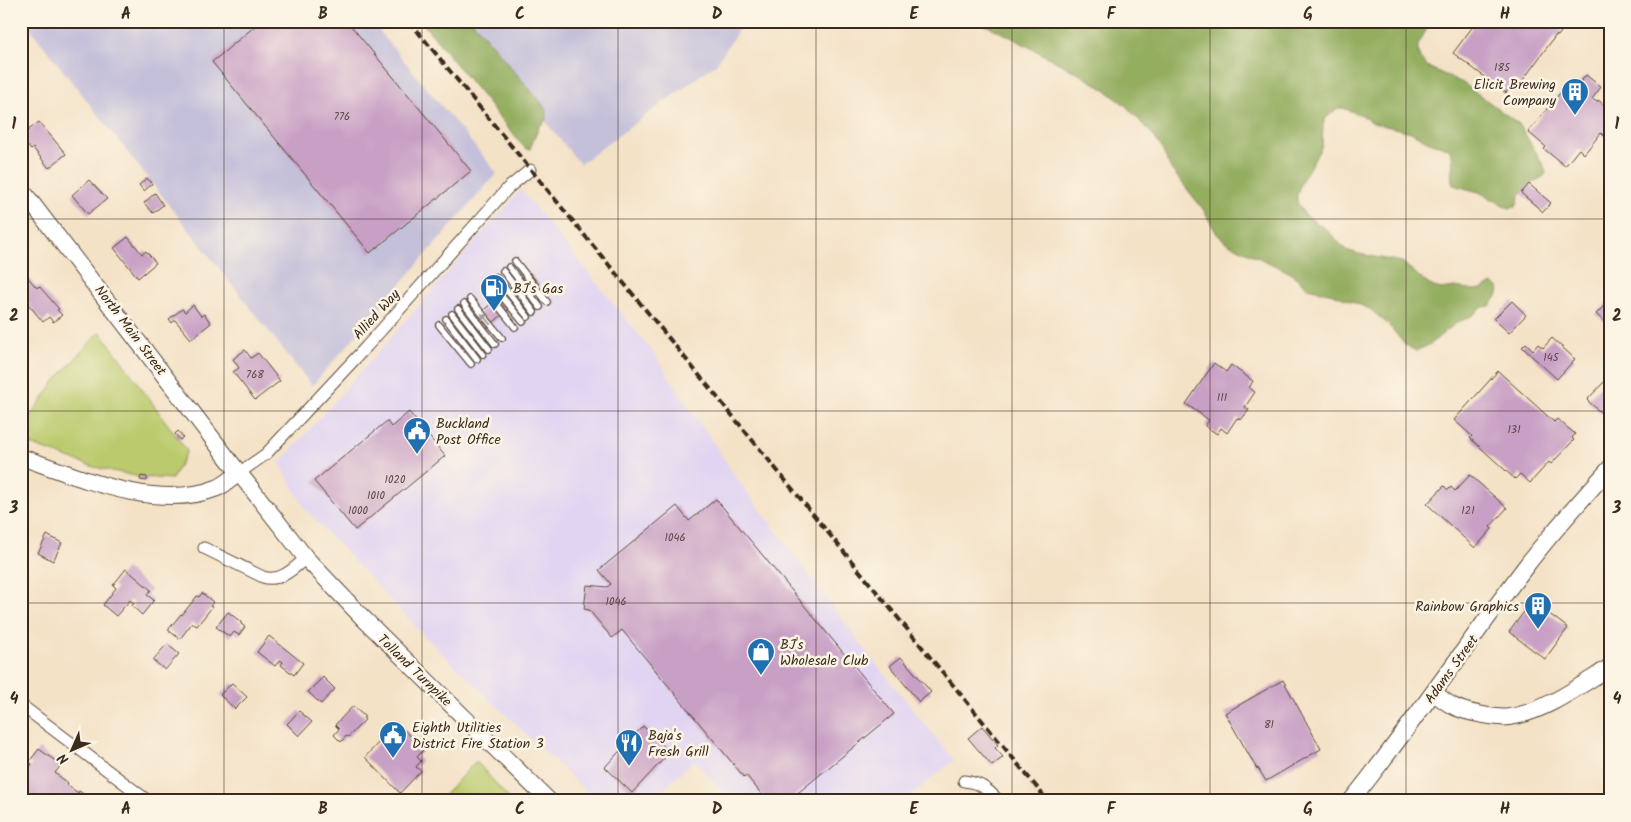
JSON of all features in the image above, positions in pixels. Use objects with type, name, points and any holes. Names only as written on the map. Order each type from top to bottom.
[{"type":"main road","name":"North Main Street","points":[[21,189],[239,473]]},
{"type":"main road","points":[[21,457],[103,485],[148,494],[186,497],[219,488],[239,473]]},
{"type":"main road","name":"Adams Street","points":[[1351,801],[1434,693],[1527,565],[1576,505],[1610,468]]},
{"type":"main road","name":"Tolland Turnpike","points":[[239,473],[306,558],[362,618],[549,801]]},
{"type":"main road","points":[[1434,693],[1453,706],[1478,714],[1508,718],[1558,699],[1610,668]]},
{"type":"street","name":"Allied Way","points":[[239,473],[266,454],[367,346],[508,188],[530,170]]},
{"type":"street","points":[[204,548],[270,579],[285,575],[306,558]]},
{"type":"street","points":[[21,705],[148,801]]},
{"type":"street","points":[[964,781],[976,782],[990,792],[998,801]]},
{"type":"lane","points":[[515,261],[547,302]]},
{"type":"lane","points":[[508,267],[540,307]]},
{"type":"lane","points":[[503,271],[534,312]]},
{"type":"lane","points":[[490,282],[525,319],[496,277]]},
{"type":"lane","points":[[484,288],[515,327]]},
{"type":"lane","points":[[470,299],[502,338]]},
{"type":"lane","points":[[464,304],[495,344]]},
{"type":"lane","points":[[458,309],[489,349]]},
{"type":"lane","points":[[452,314],[483,354]]},
{"type":"lane","points":[[446,319],[477,358]]},
{"type":"lane","points":[[439,325],[471,364]]},
{"type":"shaded area","points":[[24,21],[371,21],[497,173],[312,386]]},
{"type":"shaded area","points":[[463,21],[744,21],[717,63],[580,164]]},
{"type":"shaded area","points":[[521,190],[652,351],[738,480],[876,664],[954,760],[904,801],[731,801],[694,760],[652,801],[596,801],[434,646],[305,509],[280,463]]},
{"type":"green space","points":[[421,21],[472,21],[542,104],[547,113],[546,120],[539,127],[530,149],[526,149],[521,144]]},
{"type":"green space","points":[[977,21],[1431,21],[1418,45],[1420,59],[1430,68],[1463,83],[1519,124],[1544,166],[1546,173],[1522,192],[1516,207],[1509,208],[1479,192],[1453,185],[1453,162],[1448,148],[1429,142],[1411,132],[1373,123],[1362,115],[1343,108],[1337,109],[1326,118],[1323,124],[1322,146],[1301,182],[1297,195],[1297,202],[1304,214],[1327,230],[1346,250],[1402,262],[1434,287],[1441,289],[1455,287],[1475,290],[1493,284],[1499,288],[1498,295],[1490,306],[1483,307],[1473,315],[1455,324],[1429,345],[1416,351],[1405,345],[1389,325],[1370,309],[1333,294],[1307,288],[1287,271],[1227,243],[1217,234],[1203,209],[1171,169],[1160,145],[1152,134],[1125,105],[1081,75]]},
{"type":"green space","points":[[100,331],[187,451],[172,479],[140,477],[94,467],[21,441],[21,429],[56,380]]},
{"type":"green space","points":[[476,761],[511,801],[439,801]]},
{"type":"building","points":[[261,21],[347,21],[471,171],[370,253],[212,62]]},
{"type":"building","points":[[1477,21],[1569,21],[1558,36],[1556,35],[1520,84],[1515,80],[1506,93],[1453,53]]},
{"type":"building","points":[[21,66],[28,73],[21,79]]},
{"type":"building","name":"Elicit Brewing Company","points":[[1586,75],[1601,87],[1592,99],[1597,102],[1598,100],[1610,110],[1610,129],[1604,136],[1601,133],[1584,154],[1579,149],[1565,166],[1544,149],[1546,147],[1528,132],[1560,93],[1563,96],[1574,83],[1577,86]]},
{"type":"building","points":[[39,122],[66,154],[49,168],[33,148],[31,150],[21,139],[22,135]]},
{"type":"building","points":[[147,178],[152,184],[144,191],[139,185]]},
{"type":"building","points":[[89,180],[107,199],[88,214],[72,195]]},
{"type":"building","points":[[1529,184],[1551,203],[1543,212],[1521,193]]},
{"type":"building","points":[[155,193],[163,205],[153,213],[144,203]]},
{"type":"building","points":[[128,237],[142,254],[146,251],[156,263],[138,278],[114,248]]},
{"type":"building","name":"BJ's Gas","points":[[529,272],[539,284],[458,352],[448,340]]},
{"type":"building","points":[[25,274],[37,288],[39,286],[59,309],[57,310],[62,315],[53,322],[49,317],[43,322],[24,299],[28,293],[21,299],[21,277]]},
{"type":"building","points":[[1610,300],[1610,327],[1596,314]]},
{"type":"building","points":[[1512,301],[1526,315],[1509,333],[1494,319]]},
{"type":"building","points":[[193,305],[201,316],[204,314],[211,323],[191,339],[175,320],[172,323],[169,319],[182,309],[185,312]]},
{"type":"building","points":[[1552,338],[1575,359],[1557,379],[1522,347],[1526,343],[1533,350],[1538,344],[1543,348]]},
{"type":"building","points":[[245,350],[251,358],[258,353],[280,381],[255,400],[233,372],[239,368],[233,359]]},
{"type":"building","points":[[1214,363],[1226,372],[1231,365],[1253,381],[1249,388],[1255,392],[1245,407],[1249,410],[1241,420],[1237,418],[1227,433],[1221,428],[1217,434],[1205,426],[1209,420],[1186,404]]},
{"type":"building","points":[[1498,371],[1554,422],[1557,419],[1575,434],[1572,438],[1574,440],[1551,464],[1549,462],[1530,483],[1520,474],[1515,479],[1470,438],[1472,436],[1454,420]]},
{"type":"building","points":[[1604,382],[1610,388],[1610,404],[1601,413],[1587,400]]},
{"type":"building","points":[[409,412],[445,456],[355,530],[314,481],[387,421],[391,427]]},
{"type":"building","points":[[178,431],[183,437],[180,440],[175,434]]},
{"type":"building","points":[[1470,475],[1507,508],[1475,548],[1427,504],[1444,486],[1448,490],[1451,487],[1455,491]]},
{"type":"building","points":[[141,476],[147,477],[147,481],[140,480]]},
{"type":"building","name":"BJ's Wholesale Club","points":[[716,499],[894,714],[788,801],[767,801],[746,775],[744,777],[622,630],[612,638],[589,610],[584,609],[587,585],[607,587],[611,584],[599,570],[677,506],[689,521]]},
{"type":"building","points":[[47,535],[62,543],[53,561],[38,553]]},
{"type":"building","points":[[126,569],[151,590],[147,595],[154,600],[142,615],[132,606],[134,603],[130,600],[116,616],[103,605],[116,588],[113,585]]},
{"type":"building","points":[[202,593],[213,602],[210,606],[212,607],[197,626],[192,623],[180,639],[168,630],[197,596],[199,597]]},
{"type":"building","name":"Rainbow Graphics","points":[[1532,601],[1568,628],[1545,659],[1509,632]]},
{"type":"building","points":[[228,612],[245,627],[239,635],[234,632],[230,637],[216,627]]},
{"type":"building","points":[[269,636],[303,663],[294,675],[281,665],[283,662],[280,660],[275,666],[257,652]]},
{"type":"building","points":[[167,644],[179,654],[165,670],[153,660]]},
{"type":"building","points":[[901,657],[931,692],[919,702],[890,666]]},
{"type":"building","points":[[323,677],[335,689],[321,704],[308,692]]},
{"type":"building","points":[[1283,680],[1321,749],[1266,781],[1257,769],[1225,713]]},
{"type":"building","points":[[232,683],[247,697],[235,709],[220,695]]},
{"type":"building","points":[[353,706],[365,717],[363,718],[365,720],[341,742],[334,735],[339,729],[335,725]]},
{"type":"building","points":[[299,711],[312,722],[299,736],[287,724]]},
{"type":"building","name":"Eighth Utilities District Fire Station 3","points":[[397,723],[424,749],[417,757],[421,761],[416,767],[421,771],[400,793],[365,757]]},
{"type":"building","points":[[643,726],[670,752],[632,793],[605,767]]},
{"type":"building","points":[[982,726],[998,745],[995,748],[1003,757],[992,766],[968,738]]},
{"type":"building","points":[[39,749],[61,765],[55,773],[68,783],[67,785],[78,793],[79,791],[92,800],[93,797],[98,801],[21,801],[21,773],[27,766],[29,768],[32,764],[29,762]]},
{"type":"railway","points":[[409,21],[1048,801]]},
{"type":"place","name":"Elicit Brewing Company","points":[[1575,116]]},
{"type":"place","name":"BJ's Gas","points":[[494,312]]},
{"type":"place","name":"Buckland Post Office","points":[[417,455]]},
{"type":"place","name":"Rainbow Graphics","points":[[1538,630]]},
{"type":"place","name":"BJ's Wholesale Club","points":[[761,676]]},
{"type":"place","name":"Eighth Utilities District Fire Station 3","points":[[393,759]]},
{"type":"place","name":"Baja's Fresh Grill","points":[[629,767]]}]
